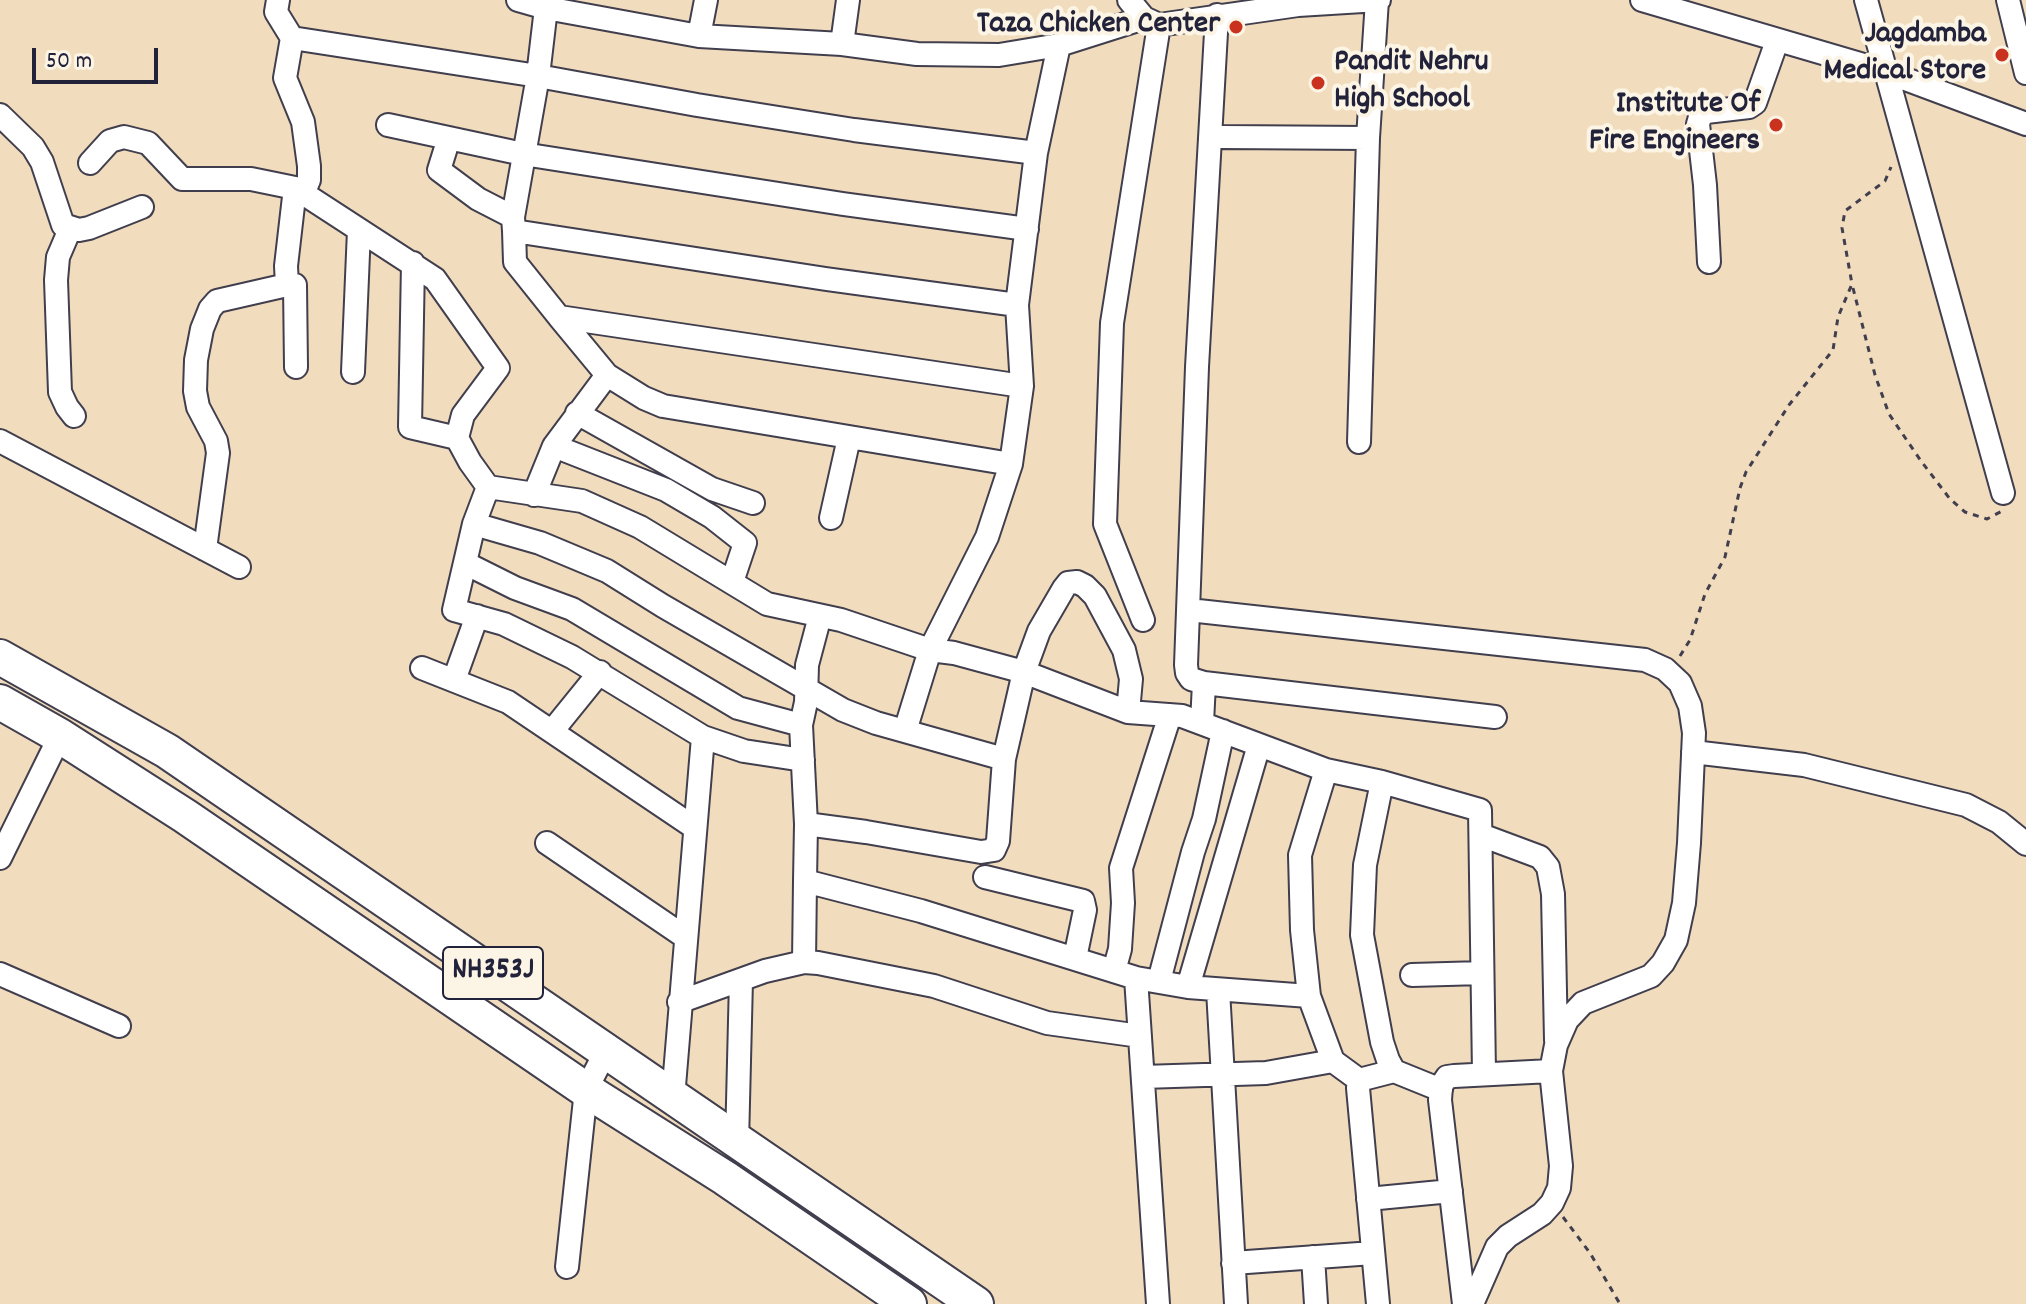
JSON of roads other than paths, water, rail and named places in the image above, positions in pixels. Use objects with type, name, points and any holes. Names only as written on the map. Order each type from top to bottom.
[{"type":"highway","name":"NH353J","points":[[0,657],[167,751],[976,1304]]},
{"type":"highway","name":"NH353J","points":[[0,702],[60,736],[185,816],[586,1090],[725,1178],[909,1304]]},
{"type":"street","points":[[278,0],[276,12],[292,38],[285,78],[303,122],[309,166],[309,180],[299,191],[286,266],[287,285]]},
{"type":"street","points":[[518,0],[699,36],[842,44],[917,54],[999,55],[1059,45],[1152,21],[1378,0],[1368,138],[1359,442]]},
{"type":"street","points":[[699,36],[706,0]]},
{"type":"street","points":[[842,44],[848,0]]},
{"type":"street","points":[[1129,0],[1152,21]]},
{"type":"street","points":[[1642,0],[1884,71],[2026,124]]},
{"type":"street","points":[[1866,0],[2003,493]]},
{"type":"street","points":[[2008,0],[2026,73]]},
{"type":"street","points":[[546,8],[514,224],[515,262],[607,375],[663,406],[1011,464]]},
{"type":"street","points":[[1217,15],[1197,367],[1187,673],[1191,679],[1204,683],[1495,717]]},
{"type":"street","points":[[1143,620],[1105,524],[1112,323],[1152,21]]},
{"type":"street","points":[[292,38],[854,130],[1036,153]]},
{"type":"street","points":[[1709,262],[1698,124],[1700,117],[1706,112],[1749,107],[1755,103],[1777,41]]},
{"type":"street","points":[[905,731],[930,650],[987,537],[1011,464],[1022,386],[1017,305],[1036,153],[1059,45]]},
{"type":"street","points":[[0,115],[33,147],[42,162],[63,225],[70,229],[89,228],[142,207]]},
{"type":"street","points":[[388,125],[523,154],[1027,229]]},
{"type":"street","points":[[90,163],[110,141],[124,137],[148,143],[182,179],[251,179],[299,191],[435,279],[498,368],[463,415],[457,438]]},
{"type":"street","points":[[1222,137],[1368,138]]},
{"type":"street","points":[[449,138],[439,170],[514,224],[826,279],[1017,305]]},
{"type":"street","points":[[70,229],[58,257],[56,280],[60,392],[74,416]]},
{"type":"street","points":[[353,372],[359,230]]},
{"type":"street","points":[[413,263],[410,427],[457,438],[488,487],[582,501],[640,527],[767,604],[841,620],[930,650],[954,653],[1024,672],[1128,712],[1170,715],[1212,727],[1326,770],[1382,782],[1480,810],[1484,1073]]},
{"type":"street","points":[[205,549],[218,453],[216,441],[198,407],[195,391],[196,360],[202,329],[210,309],[217,301],[295,285],[296,367]]},
{"type":"street","points":[[559,317],[1022,386]]},
{"type":"street","points":[[534,495],[554,446],[607,375]]},
{"type":"street","points":[[577,413],[712,489],[753,503]]},
{"type":"street","points":[[831,518],[849,438]]},
{"type":"street","points":[[0,441],[239,567]]},
{"type":"street","points":[[554,446],[666,490],[712,517],[745,543],[732,582]]},
{"type":"street","points":[[488,487],[474,524],[454,610],[504,624],[600,672],[703,737],[744,751],[803,760]]},
{"type":"street","points":[[474,524],[540,543],[607,571],[843,710],[876,723],[1004,759]]},
{"type":"street","points":[[465,563],[515,588],[572,609],[738,708],[801,725]]},
{"type":"street","points":[[806,824],[981,852],[994,850],[998,841],[1004,759],[1024,672],[1039,631],[1068,583],[1077,582],[1095,596],[1124,650],[1131,679],[1128,712]]},
{"type":"street","points":[[1189,610],[1645,660],[1665,669],[1680,683],[1690,706],[1694,733],[1684,903],[1676,940],[1663,963],[1651,976],[1583,1003],[1567,1020],[1556,1045]]},
{"type":"street","points":[[454,680],[477,616]]},
{"type":"street","points":[[804,962],[806,824],[801,725],[806,702],[805,686],[820,616]]},
{"type":"street","points":[[422,668],[508,702],[695,828]]},
{"type":"street","points":[[553,730],[600,672]]},
{"type":"street","points":[[1159,981],[1204,819],[1212,727],[1204,683]]},
{"type":"street","points":[[1114,971],[1120,949],[1123,903],[1121,868],[1170,715]]},
{"type":"street","points":[[0,858],[60,736]]},
{"type":"street","points":[[673,1098],[703,737]]},
{"type":"street","points":[[1188,987],[1259,745]]},
{"type":"street","points":[[1693,752],[1804,765],[1966,805],[1991,816],[2026,844]]},
{"type":"street","points":[[1326,770],[1300,855],[1302,930],[1309,996],[1333,1061],[1359,1080],[1378,1304]]},
{"type":"street","points":[[1382,782],[1365,865],[1362,935],[1382,1042],[1394,1071]]},
{"type":"street","points":[[1472,1304],[1497,1247],[1552,1203],[1559,1188],[1561,1166],[1551,1071],[1556,1045],[1553,894],[1548,867],[1540,857],[1481,835]]},
{"type":"street","points":[[547,843],[685,937]]},
{"type":"street","points":[[985,877],[1083,901],[1085,910],[1075,958]]},
{"type":"street","points":[[805,881],[921,911],[1136,978],[1188,987],[1309,996]]},
{"type":"street","points":[[679,1002],[775,968],[804,962],[818,963],[934,986],[1047,1023],[1140,1036]]},
{"type":"street","points":[[1412,975],[1482,973]]},
{"type":"street","points":[[0,974],[119,1026]]},
{"type":"street","points":[[1136,978],[1158,1304]]},
{"type":"street","points":[[737,1143],[741,980]]},
{"type":"street","points":[[1218,990],[1236,1304]]},
{"type":"street","points":[[567,1267],[586,1090],[606,1051]]},
{"type":"street","points":[[1143,1077],[1266,1073],[1333,1061]]},
{"type":"street","points":[[1359,1080],[1394,1071],[1441,1090]]},
{"type":"street","points":[[1464,1304],[1441,1090],[1447,1077],[1551,1071]]},
{"type":"street","points":[[1368,1199],[1451,1191]]},
{"type":"street","points":[[1233,1263],[1373,1253]]},
{"type":"street","points":[[1313,1257],[1316,1304]]},
{"type":"place","name":"Taza Chicken Center","points":[[1236,27]]},
{"type":"place","name":"Jagdamba Medical Store","points":[[2002,55]]},
{"type":"place","name":"Pandit Nehru High School","points":[[1318,83]]},
{"type":"place","name":"Institute Of Fire Engineers","points":[[1776,125]]}]
